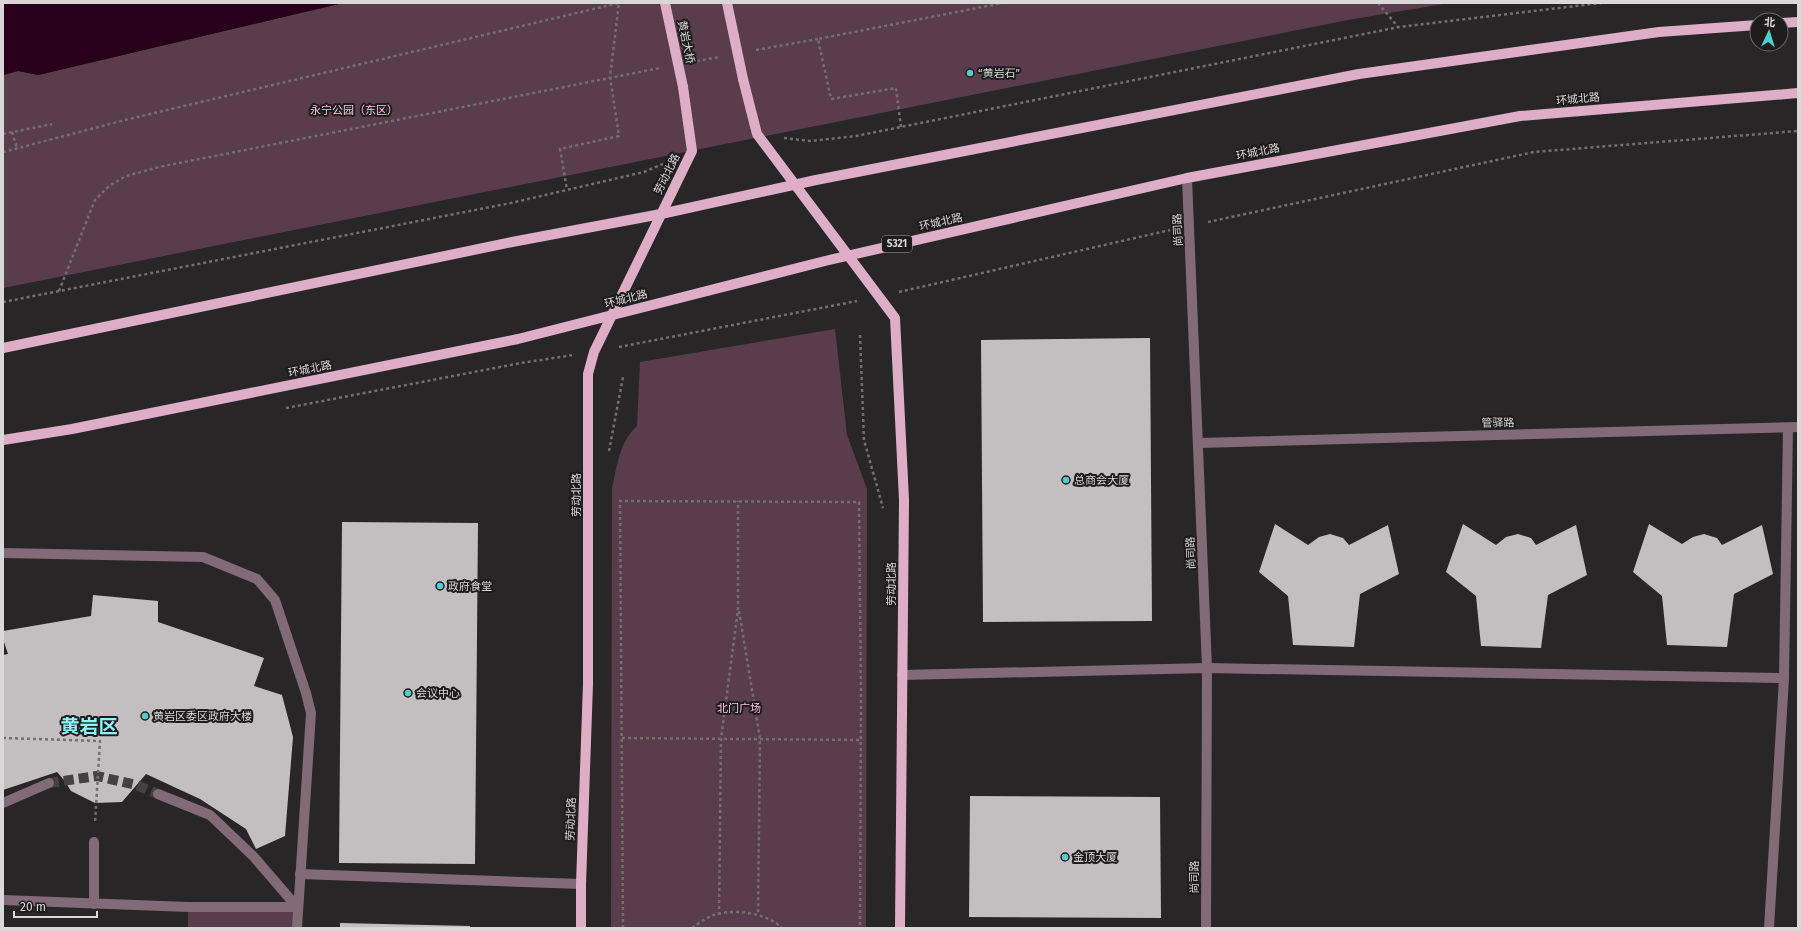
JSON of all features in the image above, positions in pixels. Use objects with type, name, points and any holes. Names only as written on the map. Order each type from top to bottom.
[{"type":"main road","name":"黄岩大桥","points":[[665,3],[683,86]]},
{"type":"main road","points":[[727,3],[743,79],[757,134]]},
{"type":"main road","points":[[3,348],[512,242],[661,214],[794,184],[1359,74],[1659,32],[1749,26]]},
{"type":"main road","name":"劳动北路","points":[[581,928],[581,884],[588,684],[588,380],[594,352],[692,151],[683,86]]},
{"type":"main road","name":"环城北路","points":[[3,440],[72,430],[518,339],[848,255],[1187,178],[1520,116],[1798,93]]},
{"type":"main road","name":"劳动北路","points":[[757,134],[895,318],[904,500],[900,928]]},
{"type":"street","name":"尚司路","points":[[1187,178],[1207,668],[1206,928]]},
{"type":"street","name":"管驿路","points":[[1199,443],[1793,427]]},
{"type":"street","points":[[1769,928],[1784,678],[1793,427]]},
{"type":"street","points":[[3,553],[203,557],[258,578],[275,600],[306,693],[311,713],[297,907],[297,928]]},
{"type":"street","points":[[902,675],[1207,668],[1784,678]]},
{"type":"street","points":[[3,803],[49,783]]},
{"type":"street","points":[[158,794],[210,815],[254,857],[297,907]]},
{"type":"street","points":[[94,842],[94,904]]},
{"type":"street","points":[[300,874],[581,884]]},
{"type":"street","points":[[3,900],[94,904],[297,907]]},
{"type":"path","points":[[3,152],[129,120],[619,3],[610,77],[619,136],[560,149],[567,190]]},
{"type":"path","points":[[749,52],[1003,3]]},
{"type":"path","points":[[1378,3],[1398,27]]},
{"type":"path","points":[[757,134],[811,142],[856,136],[1398,27],[1601,3]]},
{"type":"path","points":[[818,39],[831,99],[896,88],[901,127]]},
{"type":"path","points":[[695,61],[726,56]]},
{"type":"path","points":[[59,291],[95,200],[109,186],[126,176],[158,167],[664,67]]},
{"type":"path","points":[[3,134],[52,124]]},
{"type":"path","points":[[285,408],[521,363],[594,352],[879,296],[1190,226],[1534,152],[1798,131]]},
{"type":"path","points":[[12,132],[17,148]]},
{"type":"path","points":[[3,302],[511,203],[644,172],[692,151]]},
{"type":"path","points":[[860,335],[864,440],[884,513]]},
{"type":"path","points":[[622,928],[620,501],[859,502],[861,740],[860,928]]},
{"type":"path","points":[[719,915],[721,739],[738,609],[738,501]]},
{"type":"path","points":[[738,609],[760,739],[758,915]]},
{"type":"path","points":[[3,738],[100,741],[94,842]]},
{"type":"path","points":[[622,738],[861,740]]},
{"type":"path","points":[[692,928],[711,916],[738,912],[758,915],[779,924],[782,928]]},
{"type":"green space","name":"永宁公园（东区）","points":[[343,3],[1449,3],[1348,20],[3,288],[3,75],[18,71],[39,75]]},
{"type":"green space","name":"北门广场","points":[[835,329],[847,435],[867,489],[866,928],[611,928],[612,489],[622,447],[631,432],[637,426],[640,362]]},
{"type":"green space","points":[[188,907],[297,907],[297,928],[188,928]]},
{"type":"shaded area","points":[[3,3],[343,3],[38,75],[18,71],[3,75]]},
{"type":"building","name":"总商会大厦","points":[[1150,338],[1152,621],[983,622],[981,340]]},
{"type":"building","name":"会议中心","points":[[342,522],[478,523],[475,864],[339,863]]},
{"type":"building","points":[[1275,524],[1308,545],[1319,537],[1330,534],[1343,538],[1349,545],[1388,525],[1399,574],[1360,594],[1354,647],[1293,645],[1288,596],[1259,572]]},
{"type":"building","points":[[1463,524],[1496,545],[1506,537],[1518,534],[1531,538],[1536,545],[1576,525],[1587,575],[1548,595],[1541,648],[1481,646],[1476,596],[1446,572]]},
{"type":"building","points":[[1649,524],[1682,544],[1693,537],[1704,534],[1717,538],[1722,545],[1762,525],[1773,574],[1734,594],[1727,647],[1667,645],[1662,596],[1633,572]]},
{"type":"building","name":"黄岩区委区政府大楼","points":[[93,595],[158,601],[158,622],[264,658],[254,686],[282,695],[293,737],[285,836],[256,849],[246,829],[200,799],[146,774],[122,802],[95,803],[71,791],[57,772],[3,790],[3,655],[8,654],[3,639],[3,631],[91,616]]},
{"type":"building","name":"金顶大厦","points":[[970,796],[1160,797],[1161,918],[969,917]]},
{"type":"building","points":[[340,923],[470,926],[470,928],[340,928]]},
{"type":"tunnel","points":[[49,783],[97,776],[136,785],[158,794]]},
{"type":"place","name":"“黄岩石”","points":[[970,73]]},
{"type":"place","name":"总商会大厦","points":[[1066,480]]},
{"type":"place","name":"政府食堂","points":[[440,586]]},
{"type":"place","name":"会议中心","points":[[408,693]]},
{"type":"place","name":"黄岩区委区政府大楼","points":[[145,716]]},
{"type":"place","name":"金顶大厦","points":[[1065,857]]},
{"type":"district","name":"黄岩区","points":[[89,726]]}]
